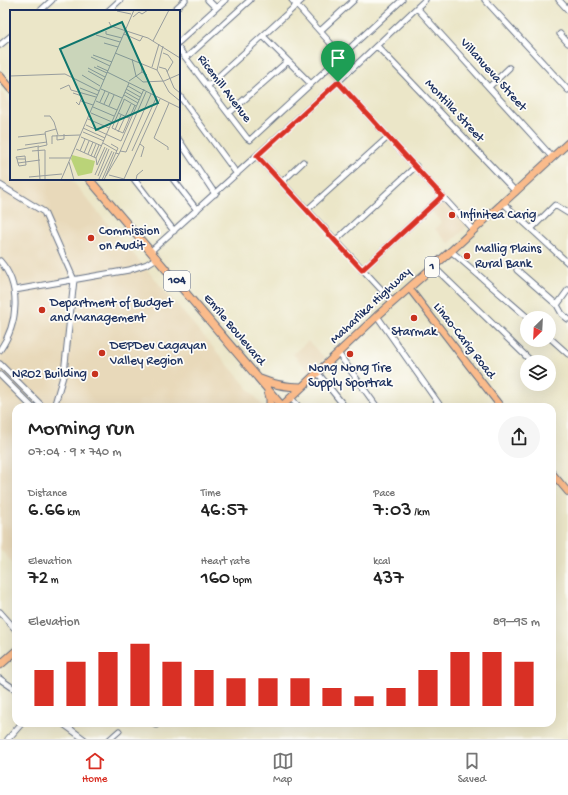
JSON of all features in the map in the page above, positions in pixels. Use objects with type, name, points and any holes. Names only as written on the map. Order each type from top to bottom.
[{"type":"highway","points":[[0,76],[10,88]]},
{"type":"highway","name":"Maharlika Highway","points":[[285,403],[377,316],[451,251],[568,143]]},
{"type":"highway","name":"Enrile Boulevard","points":[[90,180],[279,403]]},
{"type":"highway","points":[[261,381],[284,386],[302,386]]},
{"type":"highway","points":[[261,381],[270,398],[270,403]]},
{"type":"highway","points":[[0,666],[12,655]]},
{"type":"main road","name":"Linao-Carig Road","points":[[409,288],[498,403]]},
{"type":"main road","points":[[556,478],[568,492]]},
{"type":"street","points":[[41,10],[52,0]]},
{"type":"street","points":[[109,10],[120,0]]},
{"type":"street","points":[[174,10],[185,0]]},
{"type":"street","points":[[208,0],[216,8]]},
{"type":"street","points":[[180,41],[225,0]]},
{"type":"street","points":[[186,58],[250,0]]},
{"type":"street","points":[[292,0],[342,56]]},
{"type":"street","points":[[208,86],[302,0]]},
{"type":"street","points":[[320,31],[354,0]]},
{"type":"street","points":[[263,36],[311,84],[402,0]]},
{"type":"street","points":[[151,251],[338,82],[425,0]]},
{"type":"street","points":[[485,0],[568,90]]},
{"type":"street","points":[[559,0],[568,10]]},
{"type":"street","name":"Villanueva Street","points":[[417,8],[552,157]]},
{"type":"street","points":[[560,34],[568,42]]},
{"type":"street","points":[[0,46],[10,37]]},
{"type":"street","name":"Montilla Street","points":[[377,46],[516,192]]},
{"type":"street","name":"Ricemill Avenue","points":[[180,50],[250,140],[311,84]]},
{"type":"street","points":[[229,113],[288,60]]},
{"type":"street","points":[[489,86],[509,68]]},
{"type":"street","points":[[338,82],[473,230]]},
{"type":"street","points":[[180,96],[237,174]]},
{"type":"street","points":[[308,209],[388,137]]},
{"type":"street","points":[[180,142],[215,194]]},
{"type":"street","points":[[257,156],[393,302]]},
{"type":"street","points":[[282,182],[303,162]]},
{"type":"street","points":[[336,240],[416,166]]},
{"type":"street","points":[[135,180],[174,231]]},
{"type":"street","points":[[174,180],[197,210]]},
{"type":"street","points":[[0,185],[44,212],[74,280],[64,373],[55,403]]},
{"type":"street","points":[[362,270],[442,196]]},
{"type":"street","points":[[503,203],[568,263]]},
{"type":"street","points":[[531,229],[555,205],[568,214]]},
{"type":"street","points":[[451,251],[520,311]]},
{"type":"street","points":[[15,290],[129,270],[147,264],[157,258]]},
{"type":"street","points":[[0,261],[7,271],[15,290],[14,321],[11,332],[0,350]]},
{"type":"street","points":[[433,266],[525,355]]},
{"type":"street","points":[[517,270],[557,305],[562,314],[568,319]]},
{"type":"street","points":[[557,305],[568,290]]},
{"type":"street","points":[[377,316],[438,403]]},
{"type":"street","points":[[556,343],[568,354]]},
{"type":"street","points":[[338,353],[374,403]]},
{"type":"street","points":[[0,364],[39,403]]},
{"type":"street","points":[[317,372],[342,403]]},
{"type":"street","points":[[0,375],[28,403]]},
{"type":"street","points":[[291,398],[295,403]]},
{"type":"street","points":[[0,612],[12,626]]},
{"type":"street","points":[[0,680],[12,688]]},
{"type":"street","points":[[8,739],[18,727]]},
{"type":"street","points":[[68,727],[84,739]]},
{"type":"street","points":[[110,739],[119,731]]},
{"type":"shaded area","points":[[0,90],[10,103],[10,180],[72,180],[261,403],[12,403],[12,562],[0,549]]},
{"type":"shaded area","points":[[442,197],[469,225],[449,244],[435,229],[441,222],[429,209]]},
{"type":"shaded area","points":[[308,341],[325,358],[310,372],[293,354]]},
{"type":"place","name":"Infinitea Carig","points":[[452,215]]},
{"type":"place","name":"Commission on Audit","points":[[91,238]]},
{"type":"place","name":"Mallig Plains Rural Bank","points":[[467,256]]},
{"type":"place","name":"Department of Budget and Management","points":[[42,310]]},
{"type":"place","name":"Starmak","points":[[414,318]]},
{"type":"place","name":"DEPDev Cagayan Valley Region","points":[[102,353]]},
{"type":"place","name":"Nong Nong Tire Supply Sportrak","points":[[350,354]]},
{"type":"place","name":"NRO2 Building","points":[[95,374]]},
{"type":"route","points":[[338,82],[442,196],[362,270],[308,209],[257,156],[338,82]]}]
